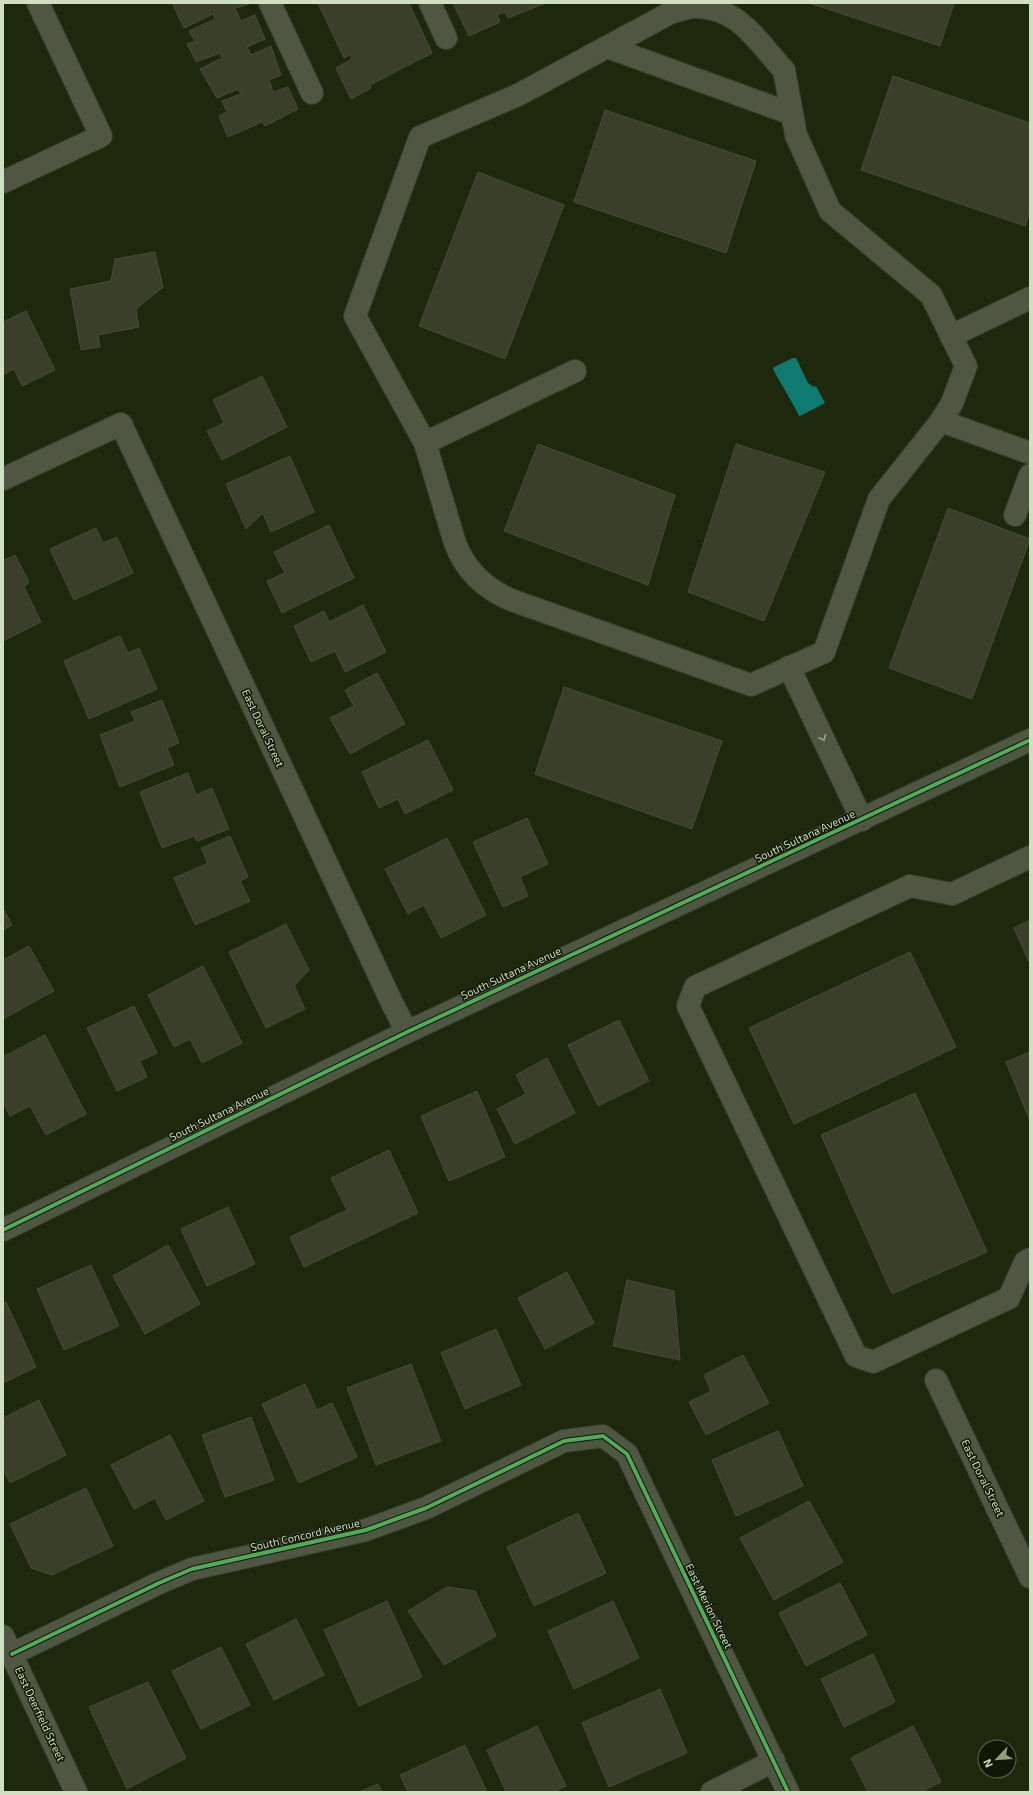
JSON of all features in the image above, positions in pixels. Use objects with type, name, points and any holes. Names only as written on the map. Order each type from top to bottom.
[{"type":"street","points":[[3,182],[101,136],[38,3]]},
{"type":"street","points":[[270,3],[312,93]]},
{"type":"street","points":[[430,3],[446,38]]},
{"type":"street","points":[[700,7],[722,11],[743,25],[784,70],[796,135],[830,211],[930,295],[966,366],[952,403],[941,421],[879,499],[824,652],[751,686],[522,604],[494,591],[472,572],[458,550],[425,443],[355,316],[420,137],[518,95],[607,48],[670,13],[681,9],[700,7]]},
{"type":"street","points":[[607,48],[792,114]]},
{"type":"street","points":[[951,336],[1030,298]]},
{"type":"street","points":[[425,443],[575,371]]},
{"type":"street","points":[[941,421],[1030,452]]},
{"type":"street","name":"East Doral Street","points":[[3,479],[121,424],[407,1032]]},
{"type":"street","points":[[1015,515],[1030,475]]},
{"type":"street","points":[[790,667],[862,820]]},
{"type":"street","name":"South Sultana Avenue","points":[[3,1230],[407,1032],[1030,740]]},
{"type":"street","points":[[1030,857],[952,894],[910,886],[695,987],[688,1006],[856,1356],[873,1362],[1009,1298],[1024,1262],[1030,1259]]},
{"type":"street","name":"East Doral Street","points":[[936,1380],[1029,1574]]},
{"type":"street","name":"South Concord Avenue","points":[[7,1645],[192,1569],[366,1530],[426,1508],[564,1441],[603,1436]]},
{"type":"street","name":"East Merion Street","points":[[603,1436],[627,1454],[788,1792]]},
{"type":"street","name":"East Deerfield Street","points":[[7,1645],[76,1792]]},
{"type":"street","points":[[712,1792],[774,1761]]},
{"type":"water","points":[[796,358],[808,383],[814,387],[816,386],[825,403],[800,416],[773,369],[774,367]]},
{"type":"building","points":[[172,3],[248,3],[249,4],[235,8],[241,21],[255,15],[265,39],[247,47],[251,55],[271,46],[281,75],[269,80],[273,92],[288,87],[298,109],[265,126],[262,122],[228,137],[219,116],[227,112],[222,101],[241,94],[238,89],[217,98],[200,69],[222,58],[220,53],[196,62],[187,44],[195,41],[189,31],[215,19],[213,14],[184,28]]},
{"type":"building","points":[[318,3],[409,3],[432,53],[370,85],[371,88],[351,99],[336,68],[352,59],[350,55],[344,58]]},
{"type":"building","points":[[453,3],[546,3],[508,18],[505,12],[497,15],[500,22],[469,36]]},
{"type":"building","points":[[809,3],[954,3],[940,46]]},
{"type":"building","points":[[893,76],[1030,123],[1030,211],[1025,226],[861,170]]},
{"type":"building","points":[[605,110],[756,161],[726,253],[574,202]]},
{"type":"building","points":[[478,172],[564,205],[505,359],[419,326]]},
{"type":"building","points":[[155,252],[163,287],[136,309],[139,327],[98,335],[100,347],[81,350],[70,289],[111,281],[115,259]]},
{"type":"building","points":[[26,311],[55,370],[22,386],[14,369],[3,375],[3,322]]},
{"type":"building","points":[[262,376],[287,427],[222,460],[207,431],[224,423],[213,400]]},
{"type":"building","points":[[538,444],[675,495],[648,585],[504,531]]},
{"type":"building","points":[[736,444],[825,472],[764,621],[688,592]]},
{"type":"building","points":[[290,456],[314,512],[271,532],[263,513],[246,529],[226,484]]},
{"type":"building","points":[[948,508],[1030,539],[972,699],[889,668]]},
{"type":"building","points":[[329,525],[354,578],[282,613],[267,581],[285,573],[274,552]]},
{"type":"building","points":[[96,528],[103,543],[117,537],[133,573],[74,600],[50,549]]},
{"type":"building","points":[[15,555],[29,582],[24,587],[41,622],[3,641],[3,561]]},
{"type":"building","points":[[363,605],[386,652],[345,672],[335,651],[311,662],[294,626],[324,611],[329,622]]},
{"type":"building","points":[[120,636],[128,653],[139,648],[157,689],[89,719],[64,661]]},
{"type":"building","points":[[377,673],[405,724],[350,754],[330,718],[354,706],[345,690]]},
{"type":"building","points":[[564,687],[722,741],[692,829],[535,774]]},
{"type":"building","points":[[162,700],[179,743],[167,748],[174,765],[120,787],[100,735],[135,721],[131,712]]},
{"type":"building","points":[[428,740],[453,790],[405,814],[398,799],[379,808],[362,772]]},
{"type":"building","points":[[188,773],[196,795],[212,788],[229,829],[197,841],[194,836],[162,848],[140,792]]},
{"type":"building","points":[[527,818],[548,864],[520,877],[528,896],[503,907],[473,842]]},
{"type":"building","points":[[230,836],[248,877],[240,881],[250,901],[195,925],[174,878],[208,863],[201,848]]},
{"type":"building","points":[[447,838],[486,915],[441,938],[424,905],[408,914],[385,869]]},
{"type":"building","points":[[3,908],[12,925],[3,930]]},
{"type":"building","points":[[1030,920],[1030,964],[1014,928]]},
{"type":"building","points":[[286,924],[309,970],[294,986],[305,1009],[266,1028],[229,952]]},
{"type":"building","points":[[29,946],[54,991],[3,1019],[3,960]]},
{"type":"building","points":[[910,952],[956,1047],[794,1124],[749,1028]]},
{"type":"building","points":[[203,966],[242,1043],[202,1063],[190,1039],[174,1047],[148,995]]},
{"type":"building","points":[[134,1006],[157,1053],[140,1061],[147,1077],[117,1091],[87,1028]]},
{"type":"building","points":[[619,1020],[649,1081],[598,1106],[568,1045]]},
{"type":"building","points":[[45,1035],[86,1114],[46,1135],[30,1106],[10,1116],[3,1102],[3,1057]]},
{"type":"building","points":[[1030,1052],[1030,1121],[1006,1062]]},
{"type":"building","points":[[547,1058],[575,1113],[515,1144],[497,1109],[526,1094],[516,1075]]},
{"type":"building","points":[[477,1091],[505,1157],[449,1181],[421,1116]]},
{"type":"building","points":[[915,1093],[987,1252],[892,1294],[821,1135]]},
{"type":"building","points":[[389,1150],[418,1213],[304,1267],[290,1237],[347,1210],[331,1178]]},
{"type":"building","points":[[228,1207],[255,1264],[207,1286],[181,1229]]},
{"type":"building","points":[[168,1245],[200,1304],[145,1334],[113,1276]]},
{"type":"building","points":[[91,1265],[119,1326],[64,1350],[37,1289]]},
{"type":"building","points":[[567,1272],[594,1323],[545,1349],[518,1298]]},
{"type":"building","points":[[627,1280],[674,1291],[680,1360],[613,1346]]},
{"type":"building","points":[[6,1302],[36,1367],[3,1383],[3,1303]]},
{"type":"building","points":[[496,1329],[521,1385],[465,1409],[441,1353]]},
{"type":"building","points":[[743,1355],[769,1403],[706,1435],[689,1402],[711,1391],[704,1375]]},
{"type":"building","points":[[411,1364],[441,1441],[376,1465],[347,1388]]},
{"type":"building","points":[[305,1384],[317,1410],[332,1403],[357,1457],[299,1483],[262,1404]]},
{"type":"building","points":[[39,1400],[66,1455],[10,1483],[3,1469],[3,1418]]},
{"type":"building","points":[[251,1417],[274,1480],[225,1497],[202,1435]]},
{"type":"building","points":[[778,1431],[803,1486],[736,1516],[712,1460]]},
{"type":"building","points":[[170,1435],[204,1501],[166,1520],[155,1498],[134,1509],[111,1465]]},
{"type":"building","points":[[86,1488],[113,1546],[52,1575],[31,1568],[10,1524]]},
{"type":"building","points":[[809,1501],[843,1562],[774,1600],[740,1538]]},
{"type":"building","points":[[578,1513],[606,1573],[534,1606],[507,1547]]},
{"type":"building","points":[[840,1583],[867,1635],[806,1666],[779,1613]]},
{"type":"building","points":[[447,1587],[475,1591],[496,1636],[444,1665],[408,1611]]},
{"type":"building","points":[[387,1601],[422,1677],[359,1706],[324,1630]]},
{"type":"building","points":[[613,1601],[639,1658],[574,1689],[548,1631]]},
{"type":"building","points":[[296,1619],[324,1675],[274,1700],[246,1644]]},
{"type":"building","points":[[221,1647],[250,1705],[201,1729],[172,1671]]},
{"type":"building","points":[[873,1654],[895,1702],[844,1727],[821,1679]]},
{"type":"building","points":[[148,1682],[186,1758],[127,1789],[89,1707]]},
{"type":"building","points":[[660,1689],[687,1753],[609,1787],[582,1723]]},
{"type":"building","points":[[537,1726],[566,1786],[554,1792],[506,1792],[487,1750]]},
{"type":"building","points":[[913,1726],[941,1782],[921,1792],[868,1792],[851,1758]]},
{"type":"building","points":[[465,1745],[487,1792],[408,1792],[400,1775]]},
{"type":"building","points":[[378,1784],[382,1792],[359,1792]]},
{"type":"cycle path","points":[[3,1230],[407,1032],[1030,740]]},
{"type":"cycle path","points":[[12,1654],[159,1583],[192,1569],[366,1530],[426,1508],[564,1441],[603,1436],[627,1454],[788,1792]]}]
